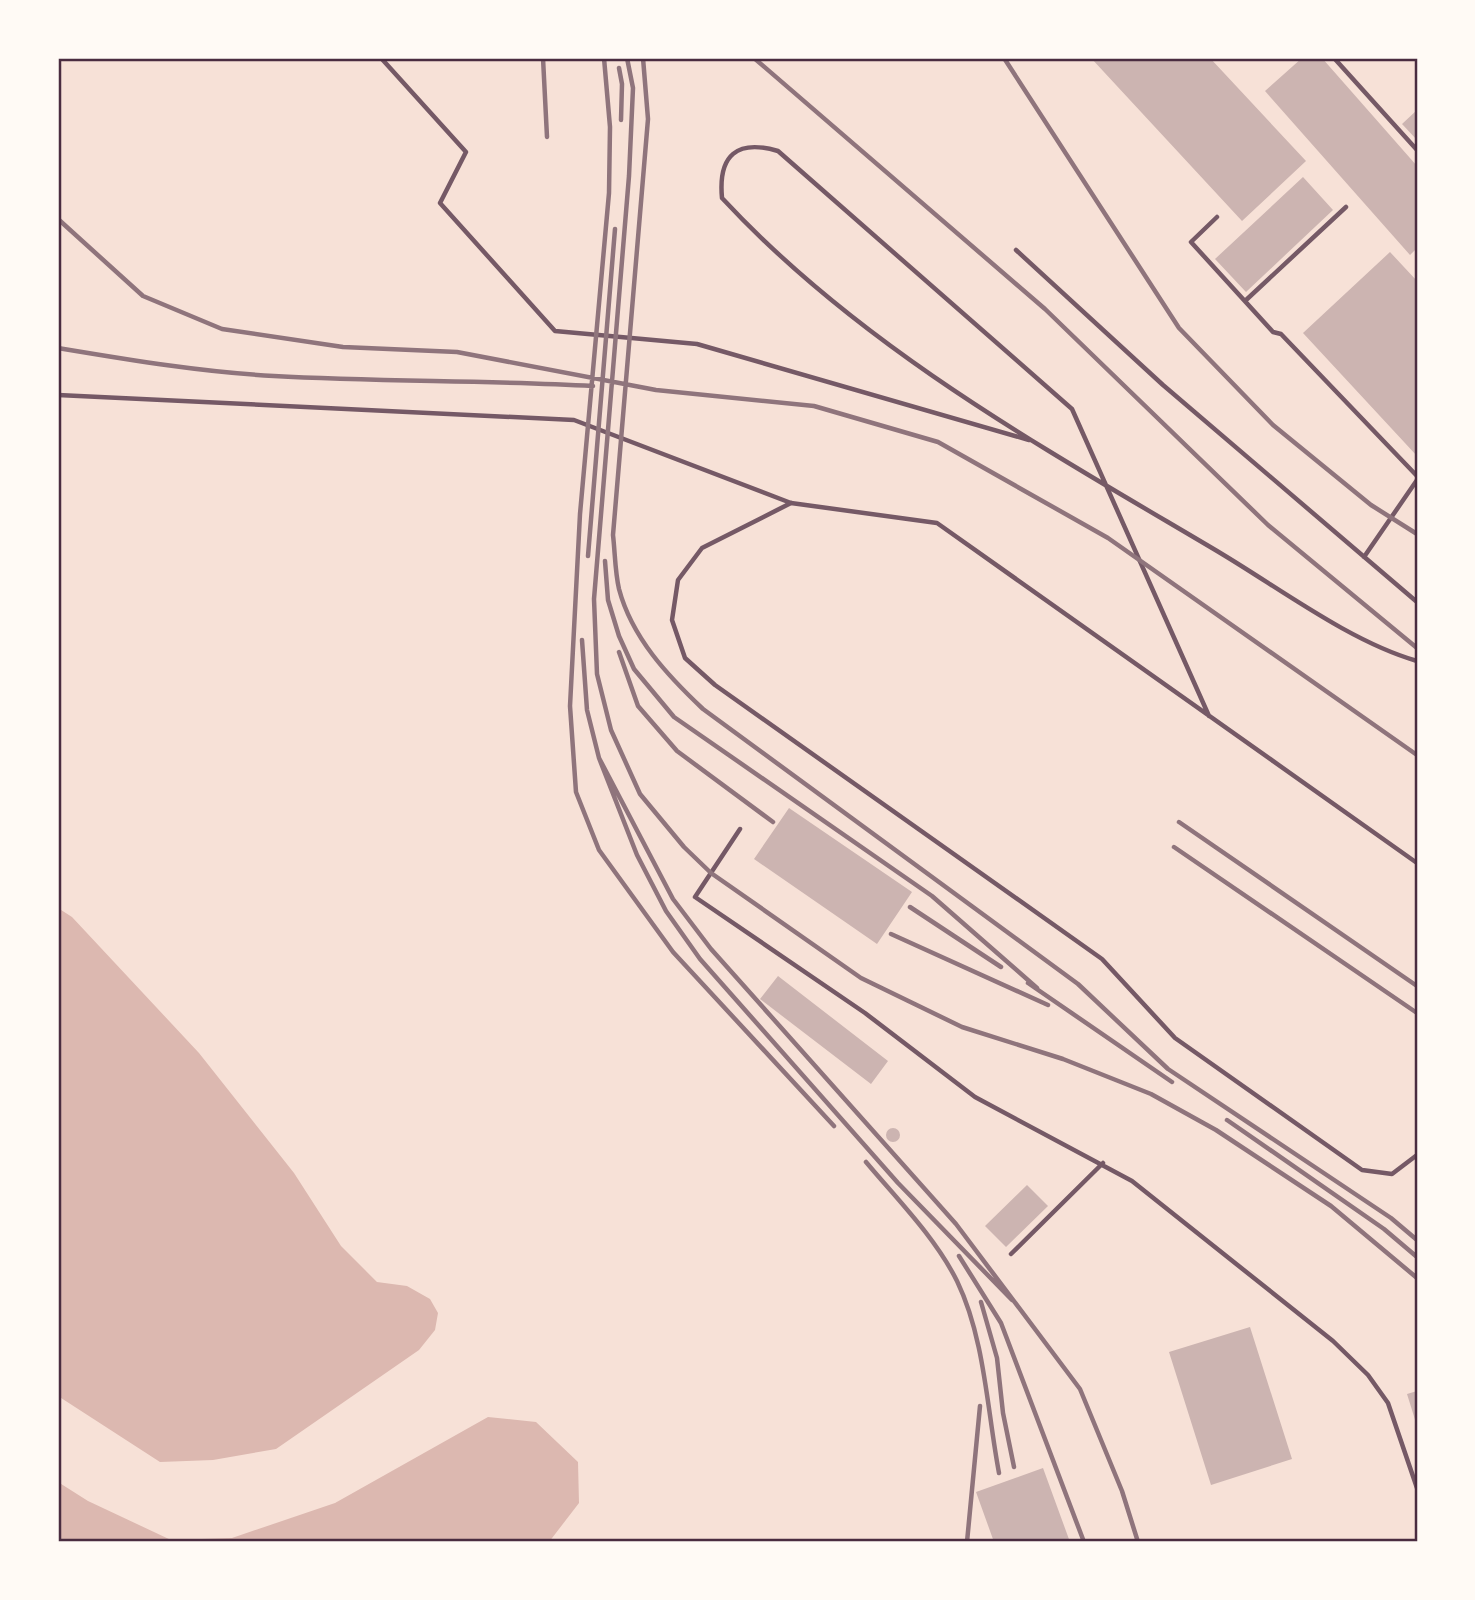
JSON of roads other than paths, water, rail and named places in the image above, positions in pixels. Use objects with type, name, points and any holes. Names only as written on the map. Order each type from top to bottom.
[{"type":"lane","points":[[381,58],[466,152],[440,203],[555,331],[696,344],[1033,441]]},
{"type":"lane","points":[[1334,58],[1417,150]]},
{"type":"lane","points":[[1209,716],[1173,636],[1089,447],[1072,408],[778,151],[755,145],[733,153],[720,174],[722,198],[855,320],[1033,441],[1353,632],[1417,661]]},
{"type":"lane","points":[[1245,301],[1346,207]]},
{"type":"lane","points":[[1217,217],[1191,242],[1417,478],[1364,557]]},
{"type":"lane","points":[[1016,250],[1163,385],[1417,602]]},
{"type":"lane","points":[[58,395],[574,419],[791,503],[937,523],[1417,863]]},
{"type":"lane","points":[[791,503],[702,548],[678,580],[673,620],[685,659],[727,693],[1102,959],[1175,1038],[1362,1170],[1392,1174],[1417,1155]]},
{"type":"lane","points":[[740,829],[695,897],[865,1013],[975,1097],[1103,1163],[1132,1181],[1322,1332],[1368,1375],[1388,1403],[1417,1488]]},
{"type":"lane","points":[[1011,1254],[1103,1163]]},
{"type":"railway","points":[[543,58],[547,137]]},
{"type":"railway","points":[[604,58],[610,127],[609,193],[580,514],[570,706],[576,792],[599,850],[673,952],[834,1126]]},
{"type":"railway","points":[[627,58],[633,88],[629,176],[594,599],[597,674],[611,730],[640,794],[684,847],[711,873],[861,978],[962,1027],[1063,1059],[1151,1094],[1216,1130],[1331,1206],[1417,1278]]},
{"type":"railway","points":[[643,58],[648,119],[613,535],[619,589],[642,640],[664,669],[703,709],[1078,984],[1168,1069],[1391,1218],[1417,1240]]},
{"type":"railway","points":[[754,58],[1045,309],[1268,525],[1417,648]]},
{"type":"railway","points":[[1004,58],[1179,328],[1273,425],[1371,505],[1417,534]]},
{"type":"railway","points":[[619,68],[622,84],[621,120]]},
{"type":"railway","points":[[58,219],[143,296],[222,329],[343,347],[457,352],[656,390],[814,406],[938,442],[1108,538],[1417,755]]},
{"type":"railway","points":[[588,556],[615,229]]},
{"type":"railway","points":[[58,348],[166,365],[247,374],[593,386]]},
{"type":"railway","points":[[605,561],[608,600],[619,636],[634,669],[674,717],[932,896],[1037,988]]},
{"type":"railway","points":[[582,640],[587,710],[599,758]]},
{"type":"railway","points":[[619,652],[638,706],[677,751],[773,822]]},
{"type":"railway","points":[[1012,1300],[898,1183],[700,959],[666,911],[637,855],[599,758],[673,899],[711,949],[956,1224],[1080,1389],[1122,1491],[1138,1542]]},
{"type":"railway","points":[[1179,822],[1417,986]]},
{"type":"railway","points":[[1174,847],[1417,1013]]},
{"type":"railway","points":[[910,907],[1001,967]]},
{"type":"railway","points":[[891,934],[1048,1005]]},
{"type":"railway","points":[[1028,983],[1172,1082]]},
{"type":"railway","points":[[1227,1120],[1384,1229],[1417,1257]]},
{"type":"railway","points":[[866,1162],[927,1234],[957,1281],[974,1327],[999,1473]]},
{"type":"railway","points":[[959,1256],[1001,1323],[1084,1542]]},
{"type":"railway","points":[[981,1302],[997,1358],[1003,1413],[1014,1467]]},
{"type":"railway","points":[[967,1542],[980,1406]]}]
